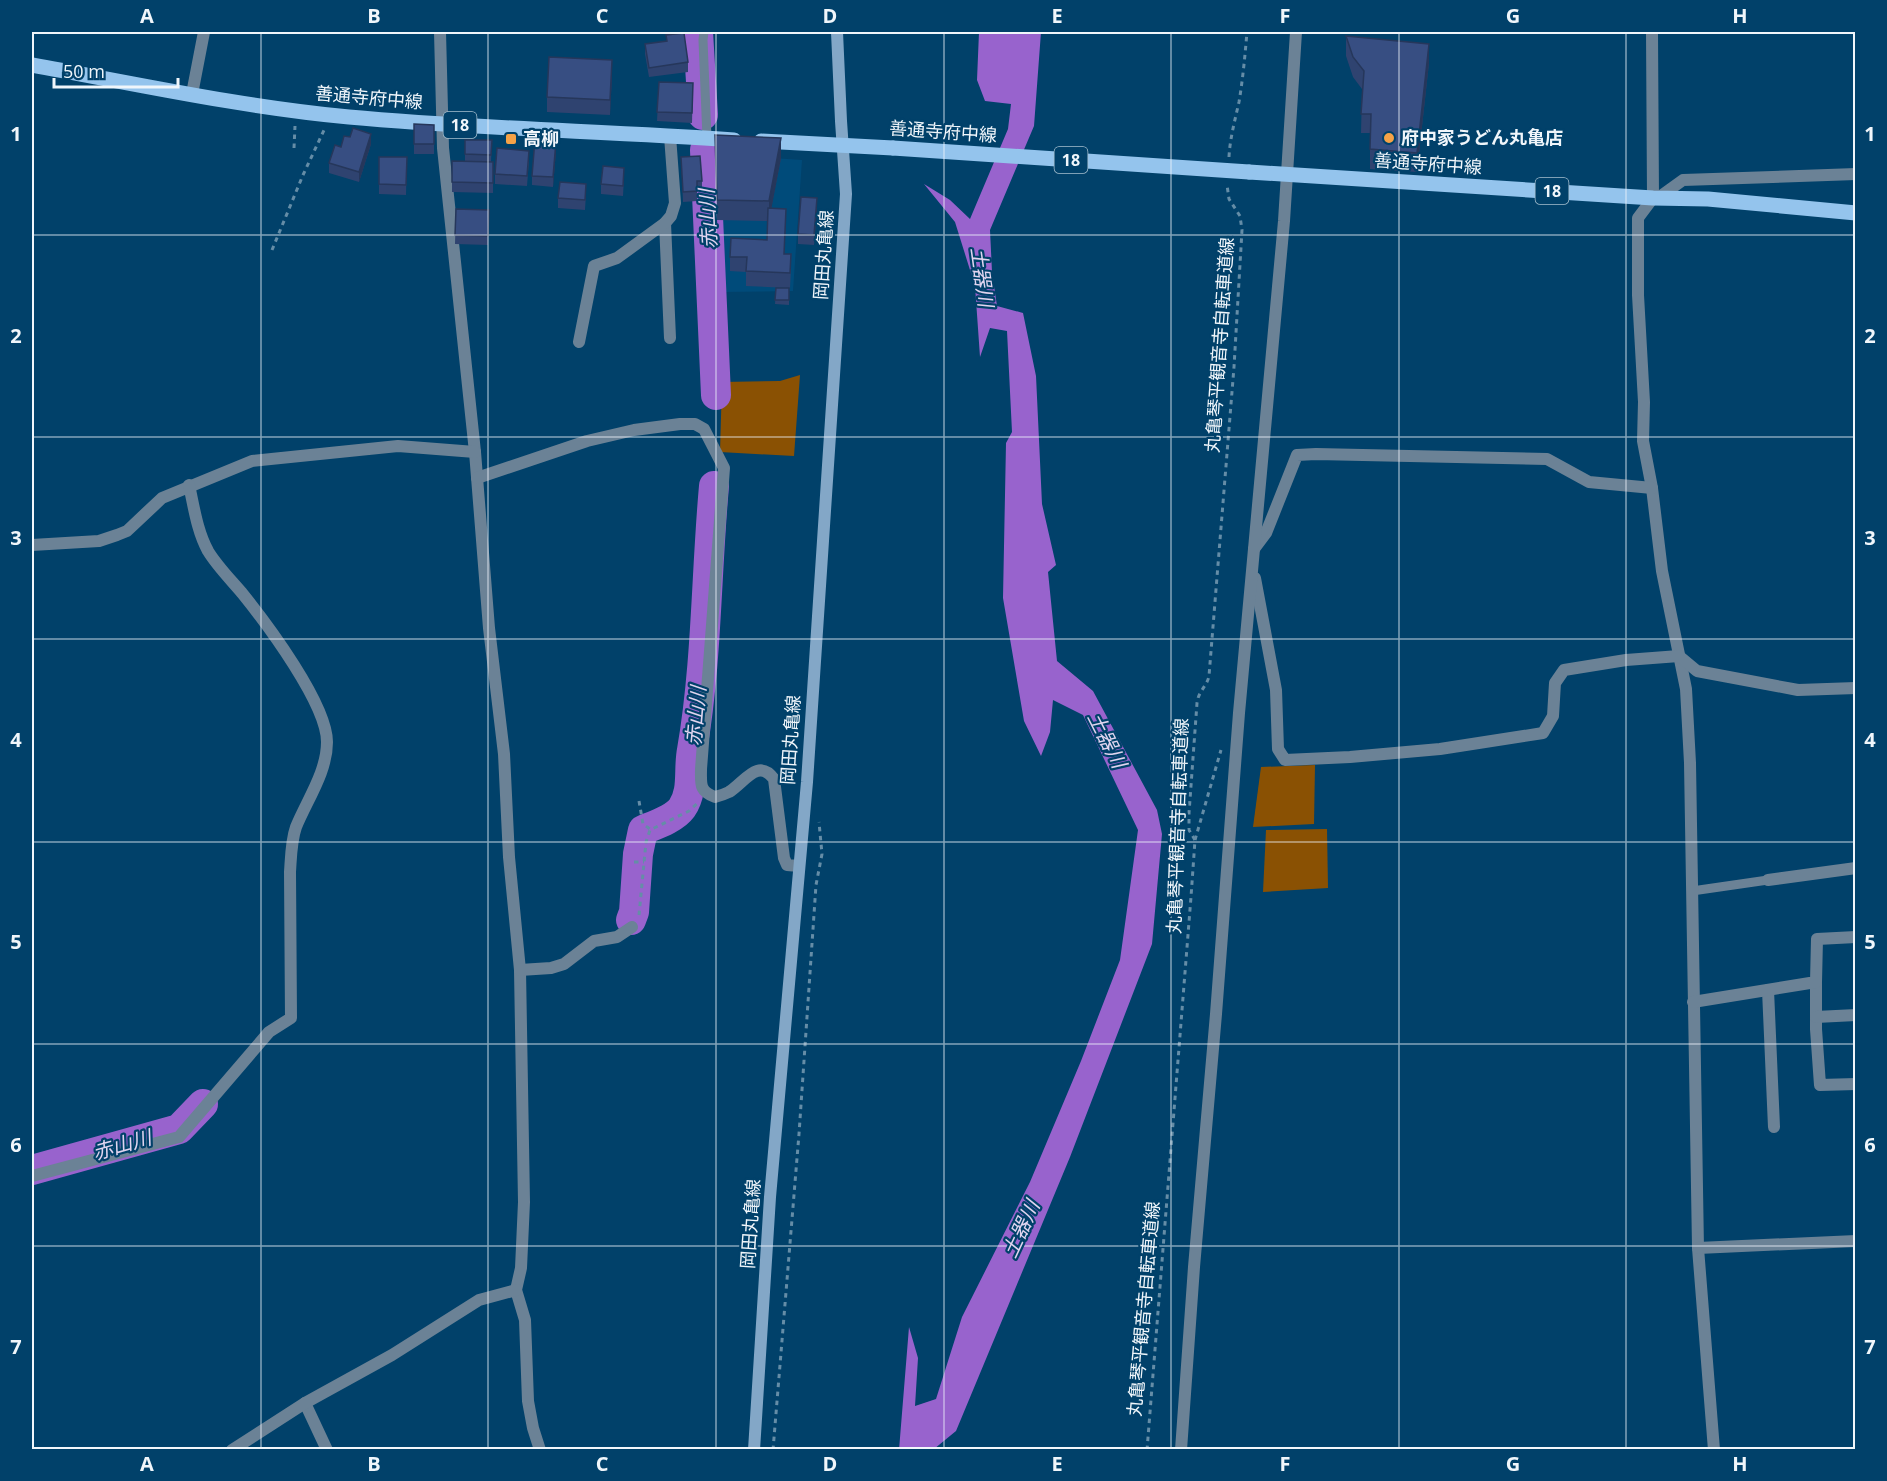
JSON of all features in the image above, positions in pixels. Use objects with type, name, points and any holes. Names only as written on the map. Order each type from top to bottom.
[{"type":"main road","name":"岡田丸亀線","points":[[754,1449],[770,1197],[807,782],[846,194],[837,32]]},
{"type":"main road","name":"善通寺府中線","points":[[32,65],[296,111],[442,125],[893,148],[1286,175],[1655,198],[1708,199],[1856,213]]},
{"type":"street","points":[[192,94],[204,32]]},
{"type":"street","points":[[440,32],[443,148],[475,452],[489,628],[504,754],[509,857],[520,970],[524,1202],[521,1268],[516,1290],[525,1320],[528,1401],[540,1449]]},
{"type":"street","points":[[1181,1449],[1239,713],[1284,221],[1296,32]]},
{"type":"street","points":[[1652,32],[1655,198]]},
{"type":"street","points":[[579,342],[594,266],[617,258],[665,223],[670,216],[675,203],[670,136]]},
{"type":"street","points":[[1714,1449],[1698,1248],[1690,763],[1686,689],[1662,571],[1652,489],[1643,441],[1644,402],[1638,295],[1638,218],[1655,198],[1683,180],[1856,174]]},
{"type":"street","points":[[665,223],[670,338]]},
{"type":"street","points":[[477,478],[587,441],[634,430],[681,424],[695,424],[704,429],[724,468],[701,786],[706,794],[715,797],[729,792],[752,773],[761,770],[769,772],[774,779],[784,858],[787,865],[799,866]]},
{"type":"street","points":[[32,545],[99,541],[117,535],[127,531],[162,498],[252,461],[398,446],[475,452]]},
{"type":"street","points":[[1254,549],[1266,533],[1297,455],[1547,459],[1589,482],[1652,489]]},
{"type":"street","points":[[32,1176],[179,1137],[269,1032],[291,1018],[290,872],[292,849],[295,830],[326,757],[327,742],[324,723],[313,697],[260,615],[208,551],[198,528],[189,485]]},
{"type":"street","points":[[1252,563],[1276,690],[1278,749],[1285,760],[1440,749],[1543,733],[1553,716],[1555,683],[1564,670],[1626,660],[1679,656],[1696,671],[1798,690],[1856,688]]},
{"type":"street","points":[[1768,880],[1856,868]]},
{"type":"street","points":[[520,970],[551,968],[564,964],[594,941],[617,937],[632,927]]},
{"type":"street","points":[[1856,937],[1817,939],[1816,982],[1820,1085],[1856,1084]]},
{"type":"street","points":[[1694,1002],[1816,982]]},
{"type":"street","points":[[1768,990],[1774,1127]]},
{"type":"street","points":[[1816,1017],[1856,1015]]},
{"type":"street","points":[[1698,1248],[1856,1241]]},
{"type":"street","points":[[232,1449],[479,1300],[516,1290]]},
{"type":"street","points":[[305,1403],[327,1449]]},
{"type":"lane","points":[[704,32],[707,138]]},
{"type":"lane","points":[[1692,891],[1768,880]]},
{"type":"path","points":[[1228,161],[1229,142],[1245,64],[1247,32]]},
{"type":"path","points":[[294,148],[296,111]]},
{"type":"path","points":[[272,250],[303,175],[332,115]]},
{"type":"path","name":"丸亀琴平観音寺自転車道線","points":[[1147,1449],[1195,840],[1189,830],[1197,703],[1198,696],[1208,682],[1234,367],[1242,230],[1240,216],[1229,199],[1227,180]]},
{"type":"path","points":[[1195,840],[1222,745]]},
{"type":"path","points":[[632,927],[639,914],[646,842],[650,830],[689,812],[706,794]]},
{"type":"path","points":[[639,801],[644,824],[650,830]]},
{"type":"path","points":[[773,1449],[799,1134],[816,885],[822,854],[818,813]]},
{"type":"path","points":[[634,862],[644,862]]},
{"type":"shaded area","points":[[715,154],[802,160],[793,291],[720,292]]},
{"type":"shaded area","points":[[800,375],[794,456],[720,452],[722,382],[780,381]]},
{"type":"shaded area","points":[[1315,765],[1314,824],[1253,827],[1261,767]]},
{"type":"shaded area","points":[[1327,829],[1328,888],[1263,892],[1266,830]]},
{"type":"water","name":"土器川","points":[[979,32],[1041,32],[1034,126],[990,230],[992,272],[997,306],[1023,313],[1036,376],[1042,504],[1056,565],[1048,572],[1057,661],[1093,691],[1157,810],[1162,834],[1152,944],[1070,1157],[956,1431],[934,1449],[899,1450],[909,1327],[918,1358],[915,1406],[936,1399],[962,1317],[1030,1182],[1081,1061],[1120,960],[1138,830],[1083,715],[1053,700],[1050,732],[1041,756],[1024,721],[1003,598],[1006,443],[1012,432],[1007,331],[990,328],[980,357],[975,286],[955,222],[924,184],[950,200],[970,219],[1008,129],[1011,104],[985,101],[977,80]]},
{"type":"building","points":[[684,33],[688,62],[649,68],[645,44],[667,41],[666,35]]},
{"type":"building","points":[[1346,36],[1429,44],[1417,153],[1370,149],[1371,114],[1361,114],[1364,71],[1353,57]]},
{"type":"building","points":[[549,57],[612,60],[610,100],[547,97]]},
{"type":"building","points":[[659,82],[693,83],[692,113],[657,112]]},
{"type":"building","points":[[414,124],[434,125],[434,144],[414,144]]},
{"type":"building","points":[[353,128],[371,134],[359,172],[329,163],[335,145],[341,147],[344,136],[350,137]]},
{"type":"building","points":[[715,135],[781,138],[769,201],[717,200]]},
{"type":"building","points":[[535,139],[556,141],[553,177],[532,176]]},
{"type":"building","points":[[465,140],[492,140],[491,155],[465,154]]},
{"type":"building","points":[[497,148],[529,151],[527,176],[495,174]]},
{"type":"building","points":[[700,156],[702,181],[697,181],[697,191],[683,192],[681,157]]},
{"type":"building","points":[[379,157],[407,157],[406,185],[379,184]]},
{"type":"building","points":[[452,161],[493,162],[493,183],[452,182]]},
{"type":"building","points":[[603,166],[624,168],[623,186],[601,184]]},
{"type":"building","points":[[560,182],[586,184],[585,200],[558,198]]},
{"type":"building","points":[[801,197],[817,198],[814,235],[798,234]]},
{"type":"building","points":[[768,208],[786,209],[784,254],[791,254],[790,273],[746,271],[747,257],[730,257],[731,238],[767,240]]},
{"type":"building","points":[[456,209],[489,210],[488,236],[455,235]]},
{"type":"building","points":[[776,288],[789,288],[789,300],[775,300]]},
{"type":"waterway","name":"赤山川","points":[[698,32],[703,115]]},
{"type":"waterway","name":"赤山川","points":[[705,150],[716,395]]},
{"type":"waterway","name":"赤山川","points":[[631,920],[634,912],[638,854],[643,830],[674,815],[682,808],[688,794],[701,684],[714,486]]},
{"type":"waterway","name":"赤山川","points":[[32,1170],[179,1129],[203,1104]]},
{"type":"place","name":"府中家うどん丸亀店","points":[[1389,138]]},
{"type":"place","name":"高柳","points":[[511,139]]}]
